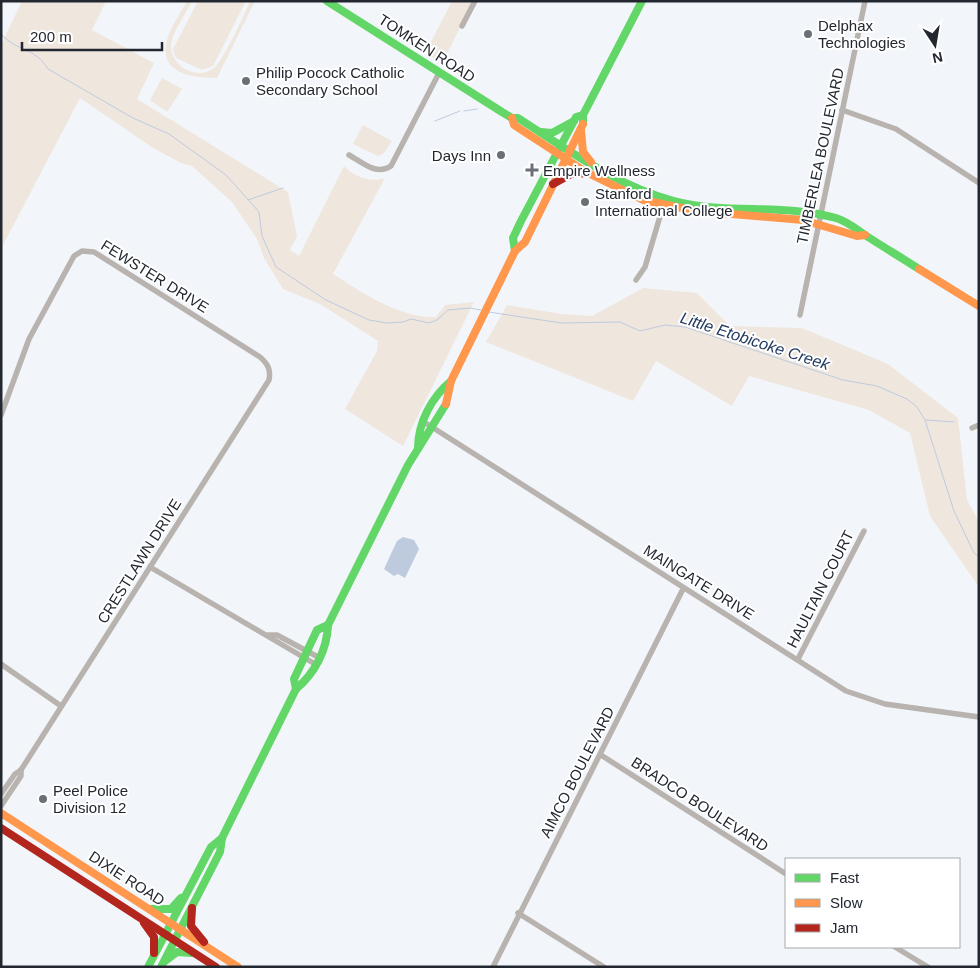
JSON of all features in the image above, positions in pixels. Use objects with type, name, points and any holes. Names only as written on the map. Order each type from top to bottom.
[{"type":"main road","name":"TOMKEN ROAD","points":[[327,1],[512,118],[518,118],[540,132],[558,149]]},
{"type":"main road","points":[[161,967],[220,852],[222,838],[296,689],[305,682],[317,660],[328,637],[328,625],[418,448],[426,442],[450,393],[451,381],[515,251],[525,242],[584,123],[583,115],[642,1]]},
{"type":"main road","points":[[540,132],[552,133],[583,115]]},
{"type":"main road","name":"TOMKEN ROAD","points":[[512,118],[514,125],[558,149],[589,174],[619,191],[707,213],[779,217],[819,224],[857,236],[865,235]]},
{"type":"main road","points":[[515,251],[513,238],[574,121]]},
{"type":"main road","points":[[580,130],[583,152],[596,167]]},
{"type":"main road","name":"TOMKEN ROAD","points":[[567,155],[596,167],[664,202],[701,206],[784,210],[821,215],[861,229],[865,235],[979,306]]},
{"type":"main road","points":[[553,184],[571,174],[589,174]]},
{"type":"main road","points":[[418,448],[416,438],[442,387],[451,381]]},
{"type":"main road","points":[[296,689],[294,679],[317,630],[328,625]]},
{"type":"main road","name":"DIXIE ROAD","points":[[1,813],[238,967]]},
{"type":"main road","name":"DIXIE ROAD","points":[[1,828],[176,939],[216,967]]},
{"type":"main road","points":[[148,967],[211,847],[222,838]]},
{"type":"main road","points":[[148,909],[171,908],[188,890]]},
{"type":"main road","points":[[192,907],[191,921],[194,931],[215,952]]},
{"type":"main road","points":[[134,913],[151,930],[154,937],[154,956]]},
{"type":"main road","points":[[161,967],[168,958],[177,952],[187,952],[200,956]]},
{"type":"street","points":[[462,26],[475,1]]},
{"type":"street","name":"TIMBERLEA BOULEVARD","points":[[800,315],[865,1]]},
{"type":"street","points":[[349,155],[376,170],[386,170],[391,166],[439,73]]},
{"type":"street","points":[[842,110],[892,127],[979,183]]},
{"type":"street","points":[[636,280],[646,267],[664,202]]},
{"type":"street","name":"FEWSTER DRIVE","points":[[1,415],[29,339],[74,256],[82,251],[94,252],[260,357],[268,364]]},
{"type":"street","name":"CRESTLAWN DRIVE","points":[[1,794],[20,770],[62,706],[269,380],[268,364]]},
{"type":"street","name":"MAINGATE DRIVE","points":[[424,422],[856,696],[885,704],[979,717]]},
{"type":"street","points":[[972,428],[979,425]]},
{"type":"street","name":"HAULTAIN COURT","points":[[798,659],[864,530]]},
{"type":"street","points":[[150,567],[268,635],[277,634],[305,654],[317,660]]},
{"type":"street","name":"AIMCO BOULEVARD","points":[[493,967],[518,913],[601,755],[683,588]]},
{"type":"street","points":[[1,664],[62,706]]},
{"type":"street","name":"BRADCO BOULEVARD","points":[[601,755],[785,873]]},
{"type":"street","name":"CRESTLAWN DRIVE","points":[[1,806],[21,776],[20,770]]},
{"type":"street","points":[[518,913],[604,967]]},
{"type":"street","points":[[897,948],[928,967]]},
{"type":"shaded area","points":[[22,1],[106,1],[92,30],[154,63],[137,99],[288,192],[297,236],[290,250],[299,256],[344,166],[363,178],[374,180],[385,178],[333,274],[382,303],[409,314],[436,317],[445,305],[474,302],[403,446],[345,409],[377,351],[378,341],[320,304],[283,289],[264,258],[257,239],[232,202],[192,166],[181,163],[153,148],[80,98],[1,249],[1,45]]},
{"type":"shaded area","points":[[187,1],[192,1],[174,35],[171,46],[172,54],[181,66],[195,73],[202,73],[209,71],[220,61],[250,1],[255,1],[217,78],[188,75],[173,67],[168,60],[166,51],[167,40],[173,25]]},
{"type":"shaded area","points":[[198,1],[246,1],[213,66],[202,70],[176,58],[173,49]]},
{"type":"shaded area","points":[[452,1],[473,1],[443,62],[425,54]]},
{"type":"shaded area","points":[[162,78],[182,89],[167,112],[150,100]]},
{"type":"shaded area","points":[[363,125],[392,141],[384,153],[378,156],[353,144]]},
{"type":"shaded area","points":[[643,288],[697,293],[730,326],[802,328],[888,364],[958,418],[967,500],[979,522],[979,587],[930,516],[910,433],[869,410],[749,376],[732,406],[656,361],[633,401],[486,342],[507,305],[562,314],[592,316]]},
{"type":"water","points":[[403,537],[414,540],[419,549],[405,578],[398,574],[394,576],[384,569],[397,541]]},
{"type":"waterway","name":"Little Etobicoke Creek","points":[[1,34],[13,44],[32,53],[48,69],[133,118],[169,134],[226,175],[259,212],[262,236],[276,267],[326,300],[369,320],[387,323],[403,322],[411,319],[429,323],[437,320],[448,310],[470,308],[481,310]]},
{"type":"waterway","points":[[464,111],[477,109]]},
{"type":"waterway","points":[[435,121],[460,111]]},
{"type":"waterway","points":[[248,200],[283,188]]},
{"type":"waterway","name":"Little Etobicoke Creek","points":[[489,312],[561,323],[620,322],[640,331],[665,325],[685,327],[843,380],[877,386],[907,399],[917,407],[925,420],[954,511],[974,553],[979,557]]},
{"type":"waterway","points":[[926,420],[954,422]]},
{"type":"traffic: fast","points":[[327,1],[502,112],[512,118],[518,118],[613,177],[653,194],[694,205],[796,211],[836,218],[849,224],[919,269]]},
{"type":"traffic: fast","points":[[583,124],[583,115],[642,1]]},
{"type":"traffic: fast","points":[[515,251],[513,238],[521,221],[576,117],[583,115]]},
{"type":"traffic: fast","points":[[541,132],[552,133],[574,121]]},
{"type":"traffic: fast","points":[[418,448],[420,429],[427,411],[432,402],[451,381]]},
{"type":"traffic: fast","points":[[161,967],[220,852],[222,838],[296,689],[309,676],[319,660],[325,643],[328,625],[408,465],[446,404]]},
{"type":"traffic: fast","points":[[296,689],[294,679],[317,630],[328,625]]},
{"type":"traffic: fast","points":[[148,967],[211,847],[222,838]]},
{"type":"traffic: fast","points":[[150,909],[171,909],[181,898]]},
{"type":"traffic: fast","points":[[165,961],[177,952],[192,953]]},
{"type":"traffic: slow","points":[[512,118],[514,125],[586,172],[643,200],[696,211],[803,220],[857,236],[865,235]]},
{"type":"traffic: slow","points":[[446,404],[451,381],[515,251],[525,242],[583,124]]},
{"type":"traffic: slow","points":[[581,130],[583,152],[591,162]]},
{"type":"traffic: slow","points":[[919,269],[979,306]]},
{"type":"traffic: slow","points":[[1,813],[238,967]]},
{"type":"traffic: jam","points":[[553,184],[571,174],[588,173]]},
{"type":"traffic: jam","points":[[1,828],[216,967]]},
{"type":"traffic: jam","points":[[192,908],[191,926],[204,942]]},
{"type":"traffic: jam","points":[[144,923],[154,937],[154,953]]},
{"type":"place","name":"Delphax Technologies","points":[[808,34]]},
{"type":"place","name":"Philip Pocock Catholic Secondary School","points":[[246,81]]},
{"type":"place","name":"Days Inn","points":[[501,155]]},
{"type":"place","name":"Empire Wellness","points":[[532,170]]},
{"type":"place","name":"Stanford International College","points":[[585,202]]},
{"type":"place","name":"Peel Police Division 12","points":[[43,799]]}]
